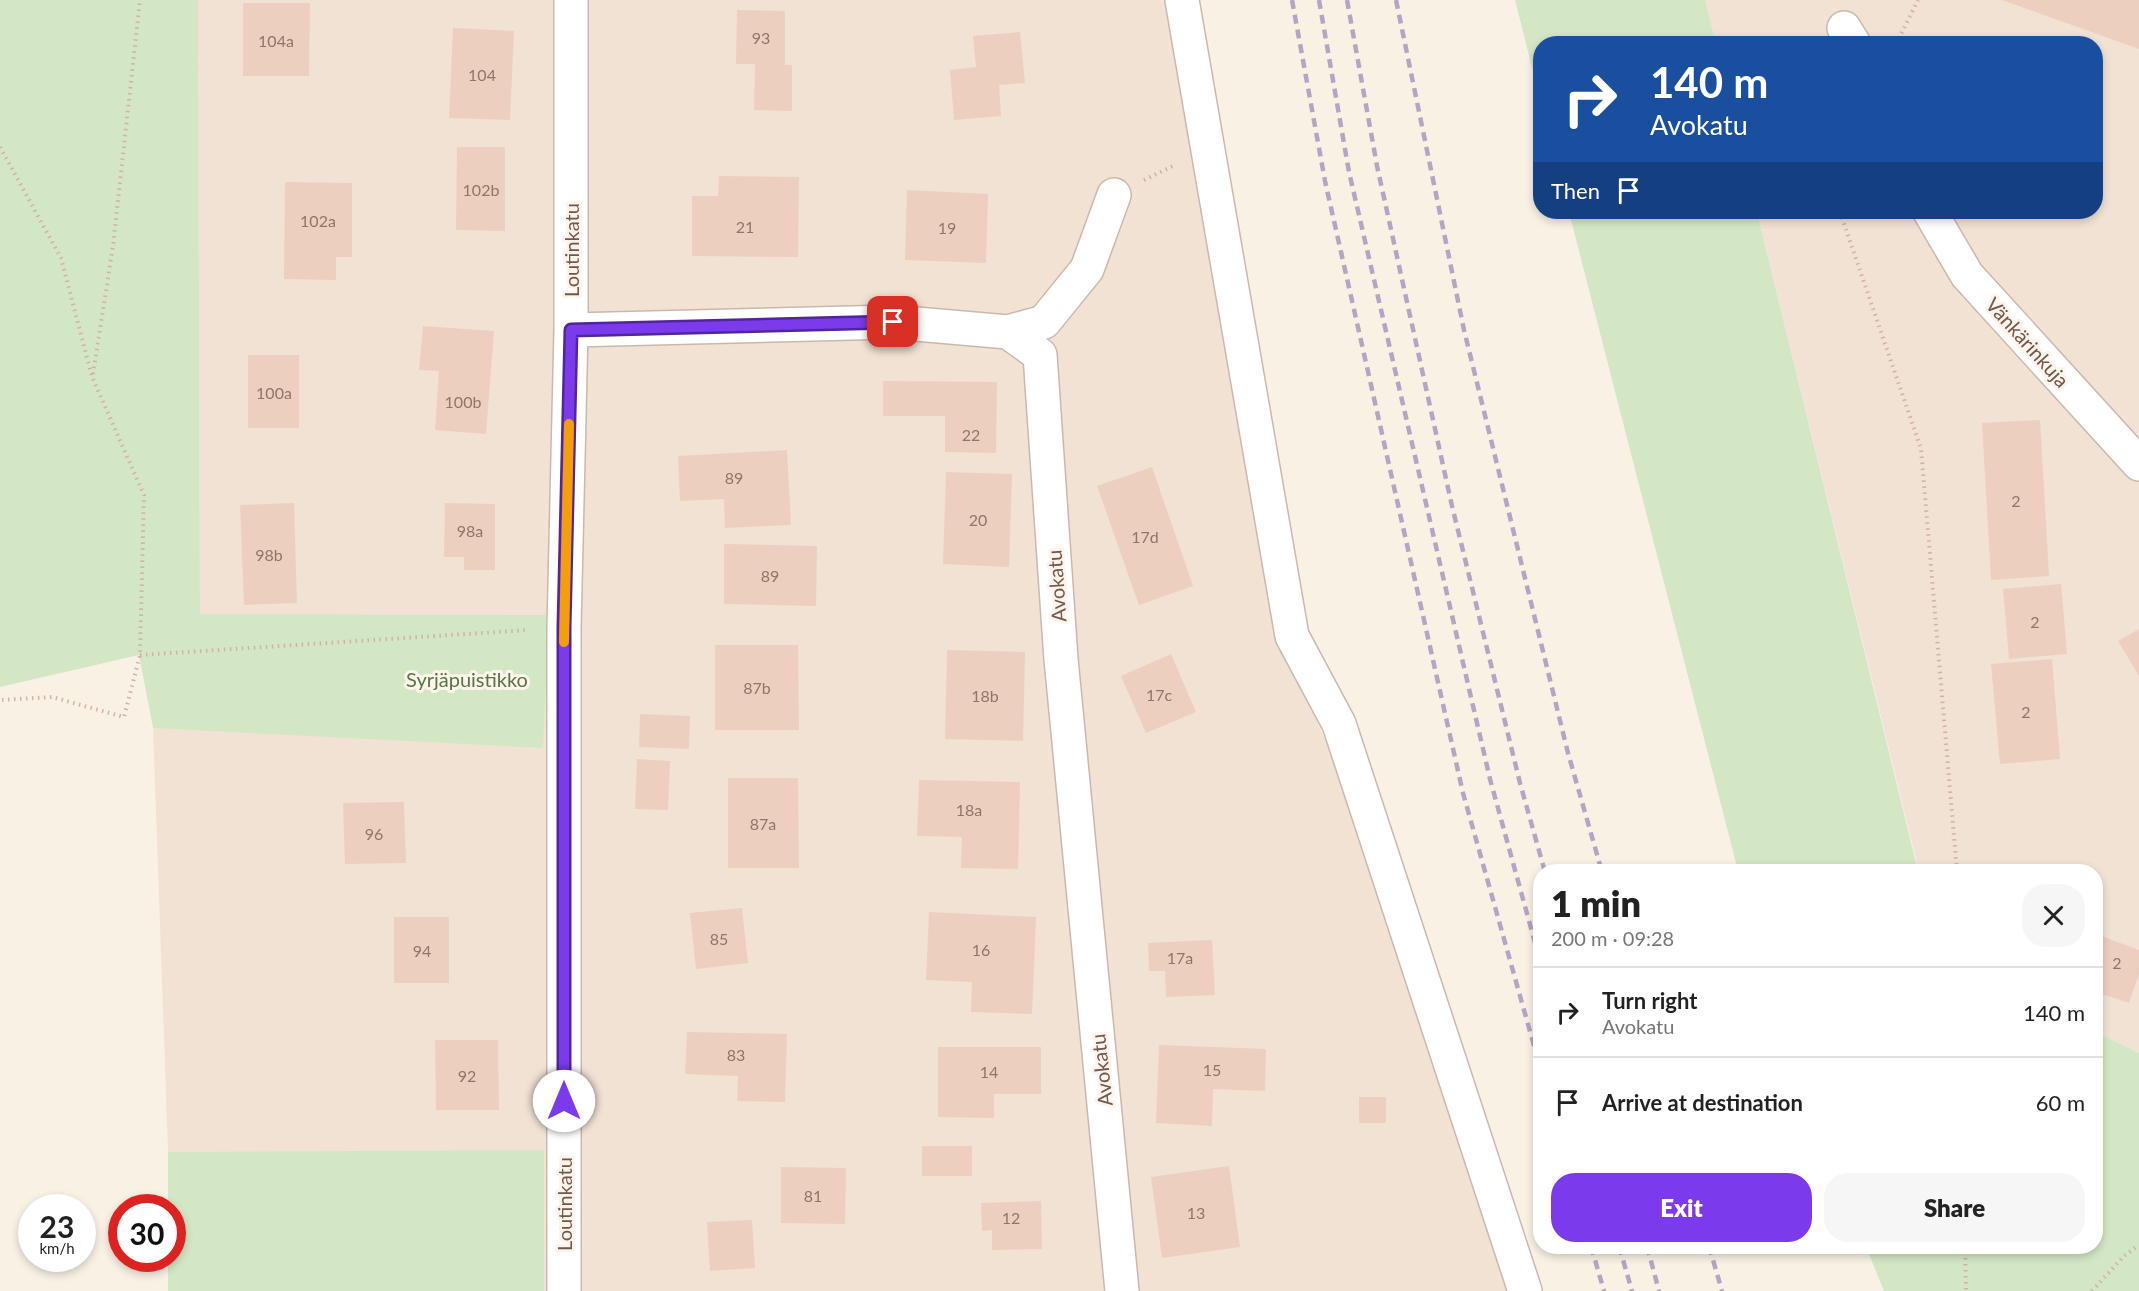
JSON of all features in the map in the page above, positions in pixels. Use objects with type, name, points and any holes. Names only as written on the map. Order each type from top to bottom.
[{"type":"street","points":[[1182,0],[1292,636],[1339,724],[1525,1291]]},
{"type":"street","name":"Loutinkatu","points":[[564,1291],[564,627],[571,330],[571,1]]},
{"type":"street","points":[[571,330],[893,322],[1008,332],[1044,322],[1087,269],[1114,195]]},
{"type":"street","name":"Vänkärinkuja","points":[[1934,219],[1967,275],[2139,464]]},
{"type":"street","name":"Avokatu","points":[[1008,332],[1040,355],[1061,659],[1122,1291]]},
{"type":"path","points":[[92,377],[114,246],[140,0]]},
{"type":"path","points":[[1900,36],[1918,0]]},
{"type":"path","points":[[0,147],[61,258],[92,377],[144,495],[140,655],[124,717],[52,697],[0,700]]},
{"type":"path","points":[[1842,219],[1921,449],[1956,864]]},
{"type":"path","points":[[140,655],[564,627]]},
{"type":"path","points":[[2092,1291],[2124,1256],[2139,1245]]},
{"type":"path","points":[[1965,1254],[1966,1291]]},
{"type":"shaded area","points":[[198,0],[1165,0],[1280,642],[1344,780],[1512,1291],[168,1291],[168,1272],[186,1272],[186,1194],[168,1194],[153,728],[200,614]]},
{"type":"shaded area","points":[[1705,0],[2139,0],[2139,1053],[2103,1035],[2103,864],[1917,864],[1759,219],[2103,219],[2103,36],[1714,36]]},
{"type":"green space","name":"Syrjäpuistikko","points":[[0,0],[198,0],[200,614],[549,615],[543,748],[153,728],[139,655],[0,687]]},
{"type":"green space","points":[[1515,0],[1705,0],[1714,36],[1533,36],[1533,71]]},
{"type":"green space","points":[[1571,219],[1759,219],[1916,864],[1736,864]]},
{"type":"green space","points":[[2103,1035],[2139,1053],[2139,1291],[1884,1291],[1869,1254],[2103,1254]]},
{"type":"green space","points":[[544,1150],[544,1291],[168,1291],[168,1272],[186,1272],[186,1194],[168,1194],[168,1152]]},
{"type":"building","points":[[2002,0],[2139,0],[2139,49]]},
{"type":"building","points":[[243,3],[310,3],[309,76],[243,76]]},
{"type":"building","points":[[737,10],[785,11],[785,65],[792,65],[792,111],[754,110],[755,64],[736,64]]},
{"type":"building","points":[[453,28],[514,31],[510,120],[449,118]]},
{"type":"building","points":[[1020,32],[1025,83],[999,85],[1001,116],[954,120],[950,70],[976,67],[973,36]]},
{"type":"building","points":[[457,147],[505,147],[505,231],[456,230]]},
{"type":"building","points":[[719,176],[799,177],[798,257],[692,256],[692,196],[718,196]]},
{"type":"building","points":[[285,182],[352,183],[352,257],[336,257],[336,280],[284,279]]},
{"type":"building","points":[[907,190],[988,194],[986,263],[905,260]]},
{"type":"building","points":[[423,326],[494,331],[486,434],[435,430],[439,371],[419,370]]},
{"type":"building","points":[[248,355],[299,355],[299,428],[248,428]]},
{"type":"building","points":[[883,381],[997,382],[996,453],[945,452],[945,416],[883,416]]},
{"type":"building","points":[[2040,420],[2049,576],[1991,580],[1982,423]]},
{"type":"building","points":[[787,450],[791,525],[725,528],[724,499],[680,501],[678,456]]},
{"type":"building","points":[[1152,467],[1193,586],[1139,605],[1097,486]]},
{"type":"building","points":[[946,472],[1012,474],[1009,567],[943,564]]},
{"type":"building","points":[[294,503],[297,603],[244,605],[240,505]]},
{"type":"building","points":[[445,503],[495,504],[495,570],[464,570],[464,557],[444,557]]},
{"type":"building","points":[[724,544],[817,546],[816,606],[724,604]]},
{"type":"building","points":[[2061,584],[2067,654],[2009,659],[2003,589]]},
{"type":"building","points":[[2139,629],[2139,676],[2118,641]]},
{"type":"building","points":[[715,645],[798,645],[799,730],[715,730]]},
{"type":"building","points":[[947,650],[1025,652],[1023,741],[945,739]]},
{"type":"building","points":[[1171,654],[1196,712],[1146,733],[1121,676]]},
{"type":"building","points":[[2052,659],[2060,759],[2000,764],[1991,664]]},
{"type":"building","points":[[640,714],[690,716],[689,749],[639,747]]},
{"type":"building","points":[[637,759],[670,761],[668,810],[635,809]]},
{"type":"building","points":[[728,778],[798,778],[799,868],[728,868]]},
{"type":"building","points":[[919,780],[1020,782],[1018,869],[961,868],[962,837],[917,836]]},
{"type":"building","points":[[404,802],[406,863],[345,864],[343,803]]},
{"type":"building","points":[[742,908],[748,963],[696,969],[690,913]]},
{"type":"building","points":[[929,912],[1036,917],[1032,1014],[971,1012],[972,982],[926,980]]},
{"type":"building","points":[[394,917],[449,917],[449,983],[394,983]]},
{"type":"building","points":[[2103,937],[2139,950],[2139,974],[2129,1003],[2103,994]]},
{"type":"building","points":[[1212,940],[1215,995],[1166,997],[1165,971],[1149,971],[1148,943]]},
{"type":"building","points":[[687,1032],[787,1034],[785,1102],[737,1101],[738,1076],[685,1074]]},
{"type":"building","points":[[435,1040],[498,1040],[499,1110],[436,1110]]},
{"type":"building","points":[[1159,1045],[1266,1049],[1265,1091],[1213,1089],[1212,1126],[1156,1123]]},
{"type":"building","points":[[938,1047],[1041,1047],[1041,1094],[994,1094],[994,1118],[938,1117]]},
{"type":"building","points":[[1359,1097],[1386,1097],[1386,1123],[1359,1123]]},
{"type":"building","points":[[922,1146],[972,1146],[972,1176],[922,1176]]},
{"type":"building","points":[[1229,1166],[1240,1247],[1162,1258],[1151,1177]]},
{"type":"building","points":[[781,1167],[846,1168],[845,1224],[781,1223]]},
{"type":"building","points":[[1041,1201],[1042,1249],[992,1250],[992,1230],[982,1231],[981,1203]]},
{"type":"building","points":[[752,1220],[755,1268],[710,1271],[707,1222]]},
{"type":"railway","points":[[1292,0],[1325,181],[1463,793],[1533,1042]]},
{"type":"railway","points":[[1319,0],[1349,172],[1490,779],[1533,936]]},
{"type":"railway","points":[[1347,0],[1377,166],[1452,506],[1520,783],[1543,864]]},
{"type":"railway","points":[[1396,0],[1464,330],[1568,753],[1600,864]]},
{"type":"railway","points":[[1593,1254],[1604,1291]]},
{"type":"railway","points":[[1621,1254],[1632,1291]]},
{"type":"railway","points":[[1649,1254],[1659,1291]]},
{"type":"railway","points":[[1711,1254],[1722,1291]]},
{"type":"slow traffic","points":[[564,642],[569,424]]},
{"type":"route","points":[[564,1101],[564,627],[571,330],[893,322]]}]
